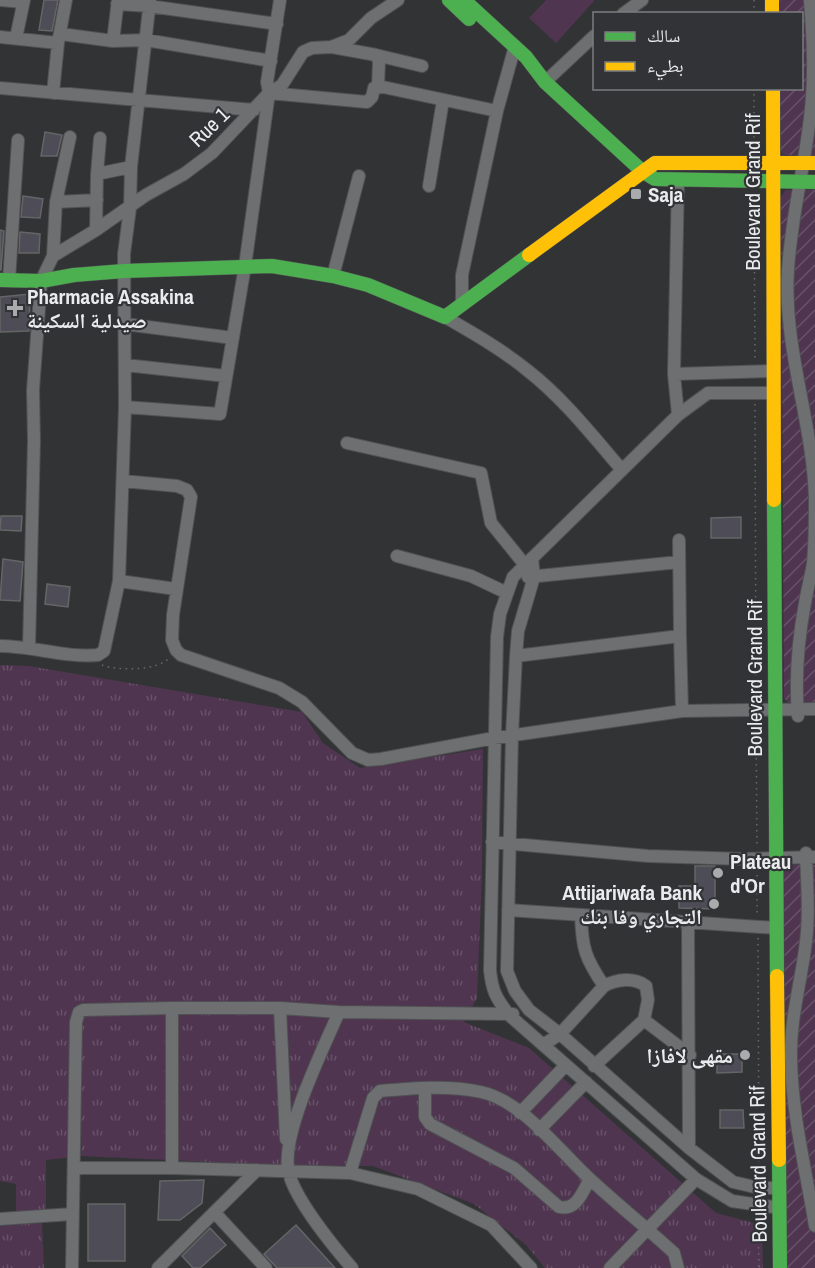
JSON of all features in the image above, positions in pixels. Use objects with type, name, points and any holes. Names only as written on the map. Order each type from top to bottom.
[{"type":"street","points":[[0,0],[24,1],[16,38]]},
{"type":"street","points":[[53,93],[66,0]]},
{"type":"street","points":[[269,93],[267,86],[280,0]]},
{"type":"street","points":[[125,407],[220,414],[245,266],[269,93],[274,83],[287,0]]},
{"type":"street","name":"Rue 1","points":[[53,256],[130,208],[146,195],[184,174],[213,153],[269,93],[282,85],[303,52],[312,48],[332,47],[349,40],[371,18],[398,0]]},
{"type":"street","points":[[449,0],[468,5],[513,52],[533,64],[546,82],[642,171],[655,179],[815,182]]},
{"type":"street","points":[[798,713],[796,679],[799,640],[812,565],[815,498],[811,455],[795,366],[789,316],[788,272],[800,182],[809,163],[814,75],[810,0]]},
{"type":"street","points":[[626,12],[640,1]]},
{"type":"street","points":[[113,41],[118,2],[149,3],[277,24]]},
{"type":"street","points":[[0,646],[70,655],[98,656],[104,651],[119,581],[125,407],[124,271],[131,167],[149,3]]},
{"type":"street","points":[[0,37],[146,40],[271,61]]},
{"type":"street","points":[[546,82],[593,37]]},
{"type":"street","points":[[332,47],[422,66]]},
{"type":"street","points":[[462,305],[462,275],[497,111],[513,52]]},
{"type":"street","points":[[376,56],[379,61],[378,87]]},
{"type":"street","points":[[269,93],[367,102],[372,97],[374,88],[378,87],[497,111]]},
{"type":"street","points":[[0,88],[254,110]]},
{"type":"street","name":"Boulevard Grand Rif","points":[[773,90],[772,371],[780,1268]]},
{"type":"street","points":[[429,186],[443,100]]},
{"type":"street","points":[[29,648],[33,390],[41,281],[53,256],[56,202],[70,137]]},
{"type":"street","points":[[96,230],[100,138]]},
{"type":"street","points":[[18,140],[4,280],[41,281],[75,275],[124,271],[272,266],[333,276],[368,285],[445,317],[484,340],[527,370],[567,407],[622,470]]},
{"type":"street","points":[[445,317],[655,163],[809,163]]},
{"type":"street","points":[[97,174],[131,167]]},
{"type":"street","points":[[333,276],[359,177]]},
{"type":"street","points":[[678,180],[674,374],[678,416]]},
{"type":"street","points":[[56,202],[97,200]]},
{"type":"street","points":[[125,324],[233,338]]},
{"type":"street","points":[[125,365],[226,376]]},
{"type":"street","points":[[674,374],[772,371]]},
{"type":"street","points":[[773,393],[708,393],[678,416],[513,577],[500,614],[497,637],[491,986],[496,999],[509,1015],[696,1179],[732,1201],[780,1208]]},
{"type":"street","points":[[347,444],[482,473],[491,523],[529,562],[534,577],[518,631],[512,735],[507,970],[515,991],[529,1010],[560,1034],[689,1148],[733,1182],[759,1188],[780,1188]]},
{"type":"street","points":[[123,481],[177,486],[188,490],[191,497],[176,589],[172,640],[176,650],[181,655],[279,688],[302,702],[352,753],[360,758],[381,759],[512,735],[682,711],[776,709],[798,713],[815,709]]},
{"type":"street","points":[[679,540],[682,711]]},
{"type":"street","points":[[397,556],[471,576],[507,593]]},
{"type":"street","points":[[513,577],[534,577],[679,562]]},
{"type":"street","points":[[119,581],[176,589]]},
{"type":"street","points":[[516,656],[680,636]]},
{"type":"street","points":[[492,842],[648,856],[757,859],[809,856],[805,948],[792,1028],[791,1058],[800,1150],[815,1226]]},
{"type":"street","points":[[508,910],[776,928]]},
{"type":"street","points":[[581,915],[585,954],[604,986]]},
{"type":"street","points":[[688,923],[689,1148]]},
{"type":"street","points":[[543,1045],[560,1034],[604,986],[622,980],[640,982],[646,986],[648,1000],[644,1020],[594,1066]]},
{"type":"street","points":[[72,1268],[76,1022],[79,1012],[83,1010],[172,1008],[280,1008],[339,1012],[509,1015],[529,1010]]},
{"type":"street","points":[[172,1008],[172,1168]]},
{"type":"street","points":[[280,1008],[288,1170],[303,1201],[352,1268]]},
{"type":"street","points":[[287,1149],[306,1090],[339,1012]]},
{"type":"street","points":[[644,1020],[690,1055]]},
{"type":"street","points":[[520,1113],[566,1065]]},
{"type":"street","points":[[539,1130],[586,1082]]},
{"type":"street","points":[[425,1088],[425,1116],[430,1124],[514,1168],[559,1207],[566,1208],[575,1204],[590,1179]]},
{"type":"street","points":[[350,1173],[376,1093],[425,1088],[481,1092],[504,1101],[520,1113],[674,1253],[678,1268]]},
{"type":"street","points":[[74,1168],[288,1170],[350,1173],[418,1189],[491,1225],[531,1268]]},
{"type":"street","points":[[158,1268],[257,1170]]},
{"type":"street","points":[[615,1266],[696,1179]]},
{"type":"street","points":[[215,1213],[266,1268]]},
{"type":"street","points":[[0,1219],[72,1214]]},
{"type":"street","points":[[168,1258],[177,1268]]},
{"type":"path","points":[[754,90],[754,163]]},
{"type":"path","points":[[754,182],[755,371]]},
{"type":"path","points":[[755,393],[759,1188]]},
{"type":"path","points":[[93,656],[105,667],[135,668],[164,663],[176,650]]},
{"type":"path","points":[[758,1205],[759,1268]]},
{"type":"green space","points":[[546,0],[595,0],[556,43],[529,18]]},
{"type":"green space","points":[[780,0],[815,0],[815,156],[783,155],[781,151],[780,90],[803,90],[803,12],[780,12]]},
{"type":"green space","points":[[786,190],[815,190],[815,703],[789,704],[784,698],[781,196]]},
{"type":"green space","points":[[0,665],[29,666],[302,712],[323,743],[360,768],[483,749],[482,873],[477,998],[464,1022],[529,1048],[716,1213],[762,1225],[763,1268],[545,1268],[526,1245],[474,1204],[373,1166],[301,1166],[81,1156],[46,1160],[46,1213],[16,1215],[16,1184],[0,1181]]},
{"type":"green space","points":[[789,865],[815,865],[815,1268],[785,1268],[784,872]]},
{"type":"green space","points":[[42,1223],[44,1268],[0,1268],[0,1226]]},
{"type":"building","points":[[44,0],[58,0],[52,31],[39,30]]},
{"type":"building","points":[[45,132],[62,135],[57,156],[41,156]]},
{"type":"building","points":[[23,196],[43,199],[40,218],[21,217]]},
{"type":"building","points":[[0,230],[4,231],[1,270],[0,270]]},
{"type":"building","points":[[20,232],[40,234],[39,253],[19,253]]},
{"type":"building","points":[[30,294],[29,331],[0,332],[0,297]]},
{"type":"building","points":[[1,516],[22,516],[21,531],[0,530]]},
{"type":"building","points":[[741,517],[741,538],[711,538],[711,518]]},
{"type":"building","points":[[3,559],[23,562],[20,601],[0,600]]},
{"type":"building","points":[[47,584],[70,587],[68,607],[45,604]]},
{"type":"building","points":[[695,866],[715,866],[715,909],[679,908],[679,886],[695,886]]},
{"type":"building","points":[[717,1054],[742,1054],[742,1072],[717,1073]]},
{"type":"building","points":[[720,1110],[743,1110],[744,1128],[720,1128]]},
{"type":"building","points":[[204,1180],[202,1203],[180,1220],[158,1220],[160,1181]]},
{"type":"building","points":[[88,1204],[125,1204],[125,1261],[88,1261]]},
{"type":"building","points":[[296,1225],[335,1268],[277,1268],[264,1254]]},
{"type":"building","points":[[210,1228],[226,1245],[200,1268],[193,1268],[182,1256]]},
{"type":"traffic: fast","points":[[449,0],[469,19]]},
{"type":"traffic: fast","points":[[464,0],[526,57],[545,82],[642,171],[655,179],[815,182]]},
{"type":"traffic: fast","points":[[0,280],[41,281],[74,275],[124,271],[272,266],[333,276],[368,285],[445,317],[529,255]]},
{"type":"traffic: fast","points":[[774,500],[777,976]]},
{"type":"traffic: fast","points":[[779,1160],[780,1268]]},
{"type":"traffic: slow","points":[[772,0],[772,12]]},
{"type":"traffic: slow","points":[[773,90],[774,500]]},
{"type":"traffic: slow","points":[[529,255],[655,163],[815,163]]},
{"type":"traffic: slow","points":[[777,976],[779,1160]]},
{"type":"place","name":"Saja","points":[[636,194]]},
{"type":"place","name":"Pharmacie Assakina صيدلية السكينة","points":[[15,308]]},
{"type":"place","name":"Plateau d'Or","points":[[718,873]]},
{"type":"place","name":"Attijariwafa Bank التجاري وفا بنك","points":[[714,904]]},
{"type":"place","name":"مقهى لافازا","points":[[745,1055]]}]
